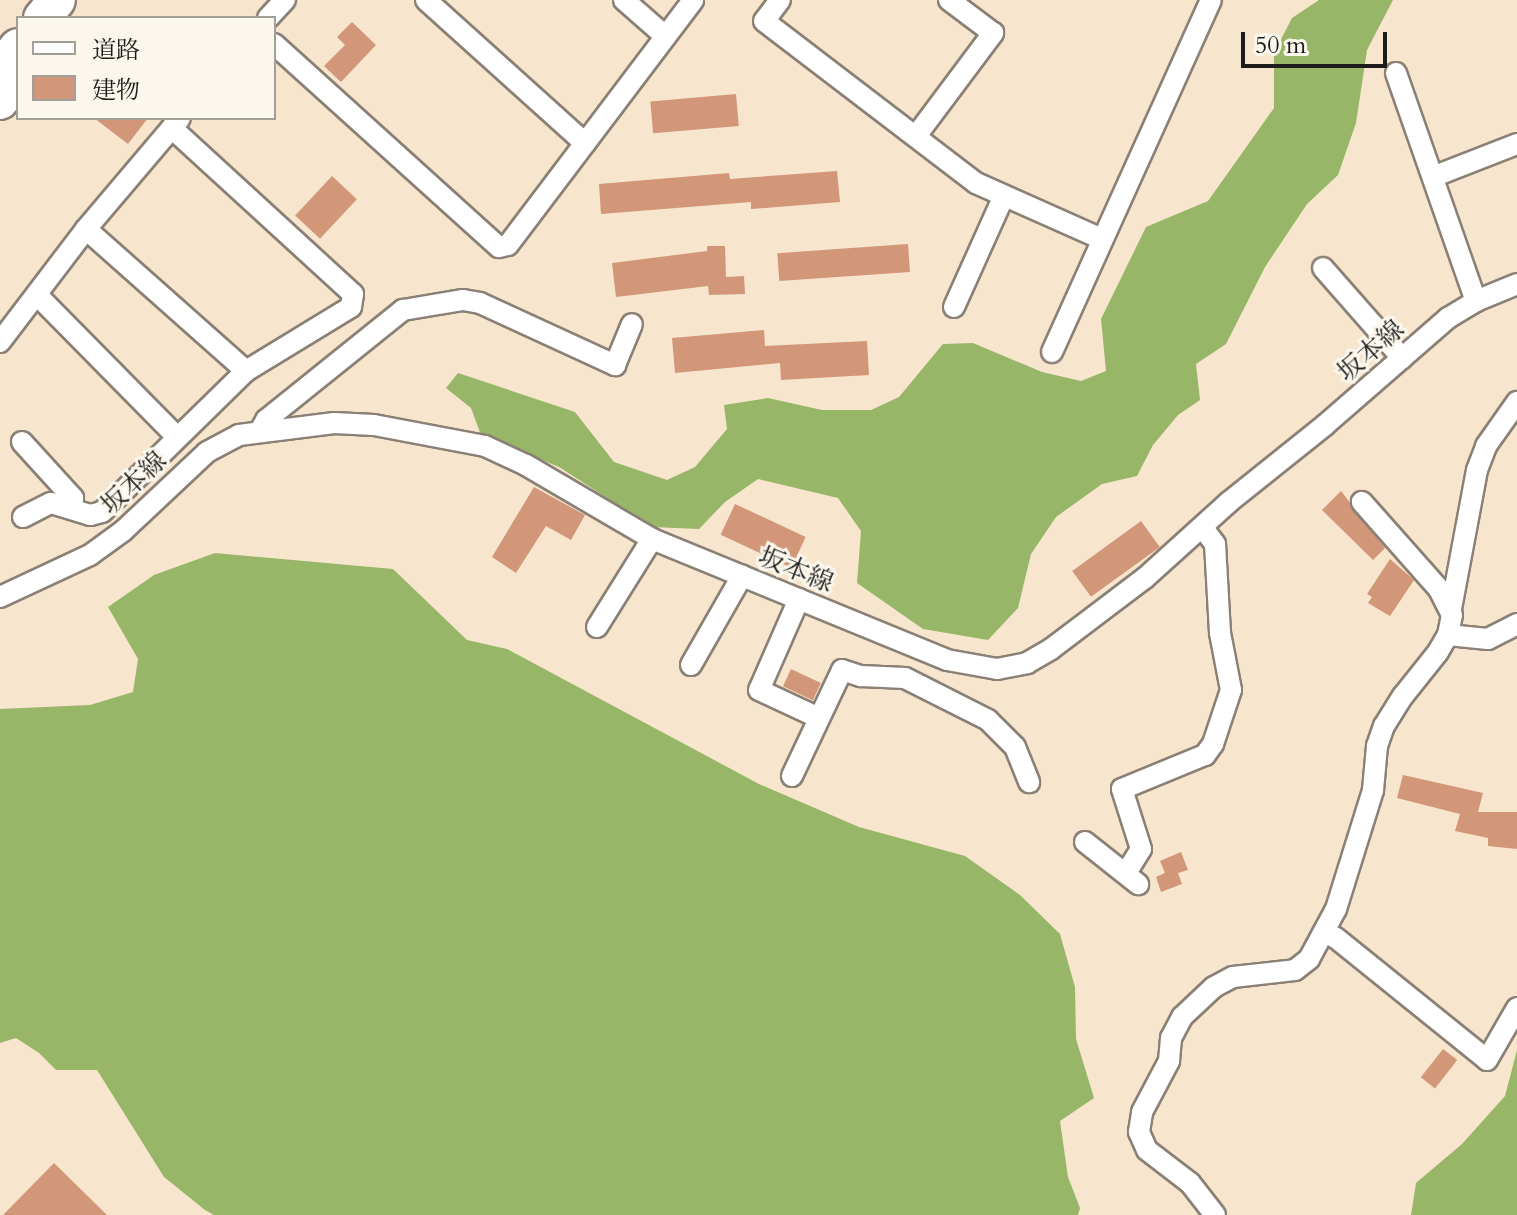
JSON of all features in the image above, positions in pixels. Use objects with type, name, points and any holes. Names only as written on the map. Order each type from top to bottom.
[{"type":"highway","points":[[44,16],[57,0]]},
{"type":"highway","points":[[70,16],[83,0]]},
{"type":"highway","points":[[0,69],[16,49]]},
{"type":"highway","points":[[0,101],[16,81]]},
{"type":"street","points":[[270,16],[285,0]]},
{"type":"street","points":[[426,0],[585,143]]},
{"type":"street","points":[[624,0],[665,36]]},
{"type":"street","points":[[276,46],[499,247],[508,245],[693,0]]},
{"type":"street","points":[[780,0],[764,21],[976,183],[1102,239]]},
{"type":"street","points":[[916,136],[993,33],[949,0]]},
{"type":"street","points":[[1052,352],[1211,0]]},
{"type":"street","points":[[1396,73],[1435,176],[1476,301]]},
{"type":"street","points":[[0,342],[86,229],[176,123],[353,294],[351,307],[246,371],[176,436],[102,512],[90,515],[51,503],[23,517]]},
{"type":"street","points":[[1435,176],[1517,144]]},
{"type":"street","points":[[954,307],[1004,196]]},
{"type":"street","points":[[86,229],[246,371]]},
{"type":"street","points":[[1323,268],[1402,358]]},
{"type":"street","name":"坂本線","points":[[0,597],[90,555],[123,531],[207,452],[239,435],[334,423],[374,425],[485,446],[526,465],[652,539],[947,660],[997,669],[1027,663],[1051,649],[1145,578],[1448,318],[1476,301],[1517,284]]},
{"type":"street","points":[[38,296],[176,436]]},
{"type":"street","points":[[260,431],[266,420],[403,310],[463,300],[480,303],[615,365],[632,324]]},
{"type":"street","points":[[1215,1215],[1190,1183],[1147,1150],[1139,1132],[1142,1112],[1165,1071],[1171,1038],[1182,1017],[1214,987],[1233,977],[1295,970],[1309,959],[1324,932],[1336,909],[1373,790],[1377,746],[1384,726],[1448,635],[1477,470],[1486,446],[1517,402]]},
{"type":"street","points":[[22,442],[73,498],[71,509]]},
{"type":"street","points":[[1362,502],[1438,588],[1451,609]]},
{"type":"street","points":[[1085,842],[1132,878],[1141,849],[1122,789],[1205,755],[1213,744],[1231,690],[1220,633],[1215,544],[1202,527]]},
{"type":"street","points":[[597,627],[652,539]]},
{"type":"street","points":[[691,665],[742,576]]},
{"type":"street","points":[[799,599],[759,690],[817,717]]},
{"type":"street","points":[[1448,635],[1488,639],[1517,624]]},
{"type":"street","points":[[792,776],[817,717],[842,670],[861,676],[905,678],[988,720],[1015,747],[1029,782]]},
{"type":"street","points":[[1324,932],[1336,938],[1487,1060],[1517,1008]]},
{"type":"green space","points":[[1319,0],[1393,0],[1367,50],[1356,123],[1338,175],[1307,204],[1265,267],[1226,344],[1196,364],[1200,400],[1178,415],[1153,445],[1137,476],[1102,484],[1056,517],[1031,554],[1018,608],[988,640],[923,629],[857,583],[861,531],[838,498],[758,479],[725,502],[699,529],[652,527],[559,467],[481,435],[471,408],[446,388],[458,373],[575,412],[614,462],[667,480],[695,467],[727,429],[724,405],[768,398],[822,410],[871,410],[899,397],[943,344],[973,343],[1042,372],[1081,381],[1106,371],[1101,319],[1146,227],[1208,201],[1274,108],[1274,53],[1292,18]]},
{"type":"green space","points":[[215,553],[393,569],[467,640],[507,649],[759,784],[859,827],[965,856],[1020,895],[1060,934],[1075,987],[1076,1039],[1094,1098],[1060,1121],[1068,1177],[1080,1208],[1078,1215],[214,1215],[205,1210],[164,1177],[97,1070],[56,1070],[39,1053],[16,1038],[0,1043],[0,709],[90,705],[133,692],[138,659],[108,607],[154,575]]},
{"type":"green space","points":[[1517,1050],[1517,1215],[1411,1215],[1416,1183],[1462,1144],[1505,1096]]},
{"type":"building","points":[[352,22],[376,45],[341,82],[324,66],[345,45],[337,37]]},
{"type":"building","points":[[736,94],[739,126],[653,133],[650,101]]},
{"type":"building","points":[[97,120],[146,120],[128,144]]},
{"type":"building","points":[[837,171],[840,202],[751,209],[751,202],[601,214],[599,184],[729,173],[730,179]]},
{"type":"building","points":[[332,176],[357,199],[320,239],[295,215]]},
{"type":"building","points":[[908,244],[910,272],[779,281],[777,253]]},
{"type":"building","points":[[707,246],[725,246],[726,277],[744,276],[745,294],[709,295],[708,286],[616,297],[612,263],[707,251]]},
{"type":"building","points":[[764,330],[765,346],[867,341],[869,375],[781,380],[780,363],[675,373],[672,338]]},
{"type":"building","points":[[534,487],[585,515],[571,540],[546,526],[516,573],[492,557]]},
{"type":"building","points":[[1341,491],[1385,548],[1373,560],[1322,510]]},
{"type":"building","points":[[735,504],[806,537],[791,568],[721,535]]},
{"type":"building","points":[[1141,521],[1160,547],[1091,597],[1072,571]]},
{"type":"building","points":[[1390,559],[1414,580],[1390,616],[1368,603],[1372,597],[1367,594]]},
{"type":"building","points":[[791,669],[821,683],[813,700],[783,686]]},
{"type":"building","points":[[1403,775],[1483,793],[1478,812],[1517,812],[1517,849],[1488,846],[1488,838],[1455,831],[1460,814],[1397,798]]},
{"type":"building","points":[[1181,852],[1188,870],[1178,873],[1182,884],[1161,892],[1156,877],[1165,873],[1160,861]]},
{"type":"building","points":[[1443,1049],[1457,1060],[1435,1088],[1421,1077]]},
{"type":"building","points":[[54,1163],[107,1215],[3,1215]]}]
